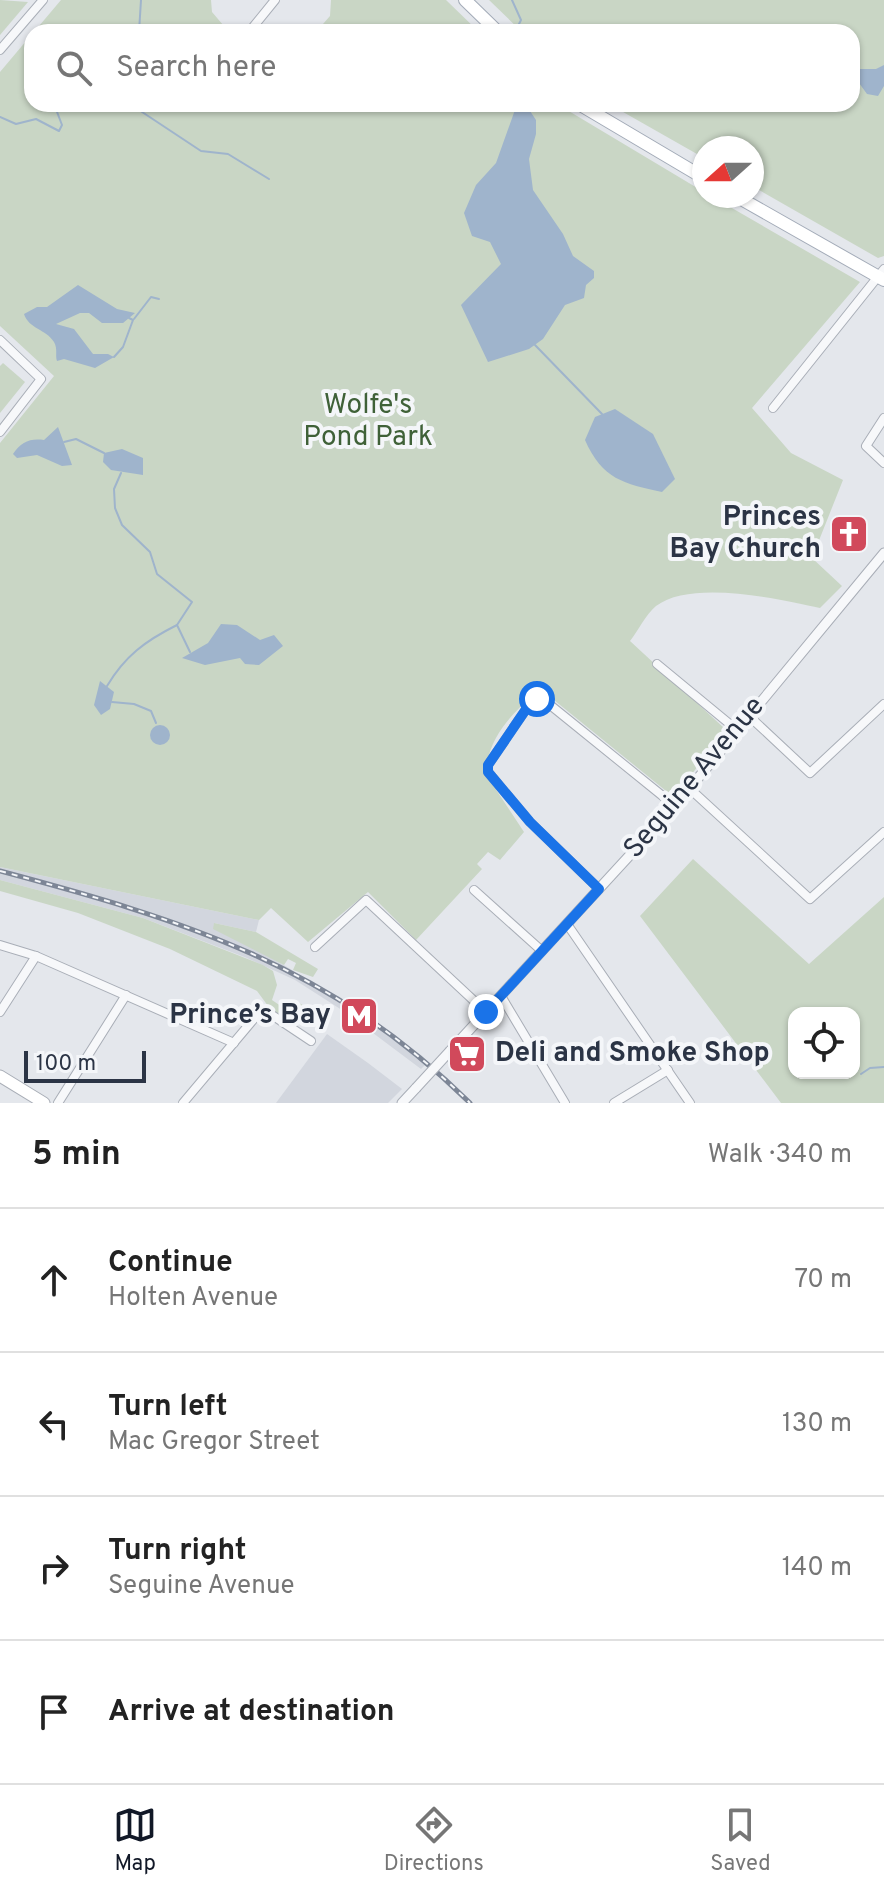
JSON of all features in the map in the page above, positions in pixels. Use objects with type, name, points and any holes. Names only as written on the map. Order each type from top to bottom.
[{"type":"main road","points":[[465,0],[490,24]]},
{"type":"main road","points":[[593,112],[692,171]]},
{"type":"main road","points":[[758,208],[882,275]]},
{"type":"main road","points":[[0,1076],[44,1103]]},
{"type":"street","points":[[0,50],[43,0]]},
{"type":"street","points":[[256,24],[275,0]]},
{"type":"street","points":[[773,408],[882,275]]},
{"type":"street","points":[[0,340],[41,379],[0,432]]},
{"type":"street","points":[[884,418],[866,443],[884,463]]},
{"type":"street","name":"Seguine Avenue","points":[[407,1101],[675,806],[884,553]]},
{"type":"street","points":[[657,664],[737,730]]},
{"type":"street","points":[[599,889],[530,822],[488,772],[488,765],[531,702],[544,700],[675,806]]},
{"type":"street","points":[[749,716],[810,773],[884,704]]},
{"type":"street","points":[[689,788],[810,899],[884,832]]},
{"type":"street","points":[[474,890],[542,951]]},
{"type":"street","points":[[315,947],[366,900],[486,1012]]},
{"type":"street","points":[[567,924],[690,1103]]},
{"type":"street","points":[[0,945],[36,956],[234,1043]]},
{"type":"street","points":[[0,1012],[36,956]]},
{"type":"street","points":[[58,1103],[126,995]]},
{"type":"street","points":[[501,996],[565,1103]]},
{"type":"street","points":[[183,1103],[255,1016],[262,1013],[311,1041]]},
{"type":"street","points":[[614,1103],[668,1070]]},
{"type":"shaded area","points":[[0,867],[259,920],[256,932],[214,923],[355,1008],[428,1062],[421,1069],[345,1012],[295,980],[247,958],[143,918],[0,880]]},
{"type":"shaded area","points":[[327,1034],[402,1089],[388,1103],[276,1103]]},
{"type":"green space","points":[[0,0],[28,2],[0,35]]},
{"type":"green space","points":[[61,0],[211,0],[212,12],[222,24],[41,24]]},
{"type":"green space","points":[[331,0],[446,0],[471,24],[323,24],[330,16]]},
{"type":"green space","points":[[489,0],[884,0],[884,256],[878,258],[764,193],[764,136],[692,136],[692,151],[623,112],[860,112],[860,24],[514,24]]},
{"type":"green space","name":"Wolfe's Pond Park","points":[[24,44],[24,112],[570,112],[692,185],[692,208],[732,208],[860,282],[752,408],[791,453],[843,480],[812,558],[842,586],[820,608],[713,592],[671,598],[652,609],[630,641],[725,732],[676,794],[671,795],[549,696],[534,694],[516,711],[496,738],[485,773],[524,832],[500,860],[488,852],[477,864],[482,869],[416,940],[368,892],[308,942],[271,908],[259,920],[0,867],[0,443],[54,376],[0,326],[0,72]]},
{"type":"green space","points":[[3,363],[25,382],[0,413],[0,366]]},
{"type":"green space","points":[[693,859],[809,964],[884,897],[884,1103],[781,1103],[640,916]]},
{"type":"green space","points":[[0,880],[143,918],[263,965],[273,971],[277,985],[272,1000],[288,1011],[292,1020],[271,1010],[257,991],[170,949],[78,913],[0,891]]},
{"type":"green space","points":[[214,923],[256,932],[318,969],[313,977],[293,970],[296,963],[288,959],[284,965],[213,929]]},
{"type":"green space","points":[[296,1001],[317,1014],[311,1024],[290,1011]]},
{"type":"water","points":[[884,65],[884,86],[878,96],[867,94],[860,84],[860,69],[876,69]]},
{"type":"water","points":[[514,112],[531,112],[536,120],[536,134],[529,159],[533,190],[563,234],[573,256],[594,271],[594,278],[586,285],[584,298],[565,305],[543,339],[529,349],[488,362],[461,305],[501,264],[490,242],[472,236],[464,213],[476,185],[496,163]]},
{"type":"water","points":[[78,285],[117,309],[135,313],[123,323],[102,323],[89,313],[80,313],[56,324],[74,329],[93,354],[114,357],[95,368],[64,359],[57,361],[54,342],[30,323],[24,314],[37,307],[47,307]]},
{"type":"water","points":[[615,409],[653,434],[675,479],[662,492],[616,478],[592,453],[585,440],[595,417]]},
{"type":"water","points":[[58,427],[72,465],[62,466],[37,455],[17,458],[13,454],[26,442],[44,440]]},
{"type":"water","points":[[122,449],[143,458],[143,475],[111,470],[103,462],[104,453]]},
{"type":"water","points":[[221,624],[237,625],[260,640],[274,635],[283,646],[259,665],[245,664],[240,658],[205,665],[182,658],[208,643]]},
{"type":"water","points":[[100,681],[114,692],[110,709],[101,715],[94,705]]},
{"type":"water","points":[[160,725],[167,728],[170,735],[167,742],[160,745],[153,742],[150,735],[153,728]]},
{"type":"waterway","points":[[140,24],[141,0]]},
{"type":"waterway","points":[[512,0],[521,20],[519,24]]},
{"type":"waterway","points":[[0,117],[16,124],[36,119],[59,131],[62,125],[57,112]]},
{"type":"waterway","points":[[142,112],[201,151],[228,154],[269,179]]},
{"type":"waterway","points":[[134,319],[151,297],[159,299]]},
{"type":"waterway","points":[[114,357],[123,347],[133,320],[129,318]]},
{"type":"waterway","points":[[535,345],[602,414]]},
{"type":"waterway","points":[[64,442],[76,439],[104,453]]},
{"type":"waterway","points":[[121,473],[114,489],[115,508],[122,525],[150,552],[157,574],[192,602],[177,625],[190,652]]},
{"type":"waterway","points":[[107,686],[137,650],[177,625]]},
{"type":"waterway","points":[[112,702],[134,704],[151,711],[156,723]]},
{"type":"waterway","points":[[861,1074],[870,1068],[884,1067]]},
{"type":"railway","points":[[0,871],[131,909],[252,954],[308,982],[363,1015],[417,1055],[470,1103]]},
{"type":"place","name":"Princes Bay Church","points":[[849,534]]},
{"type":"place","name":"Prince’s Bay","points":[[359,1016]]},
{"type":"place","name":"Deli and Smoke Shop","points":[[467,1054]]},
{"type":"route","points":[[486,1012],[599,889],[530,822],[489,776],[488,765],[531,702],[537,699]]}]
